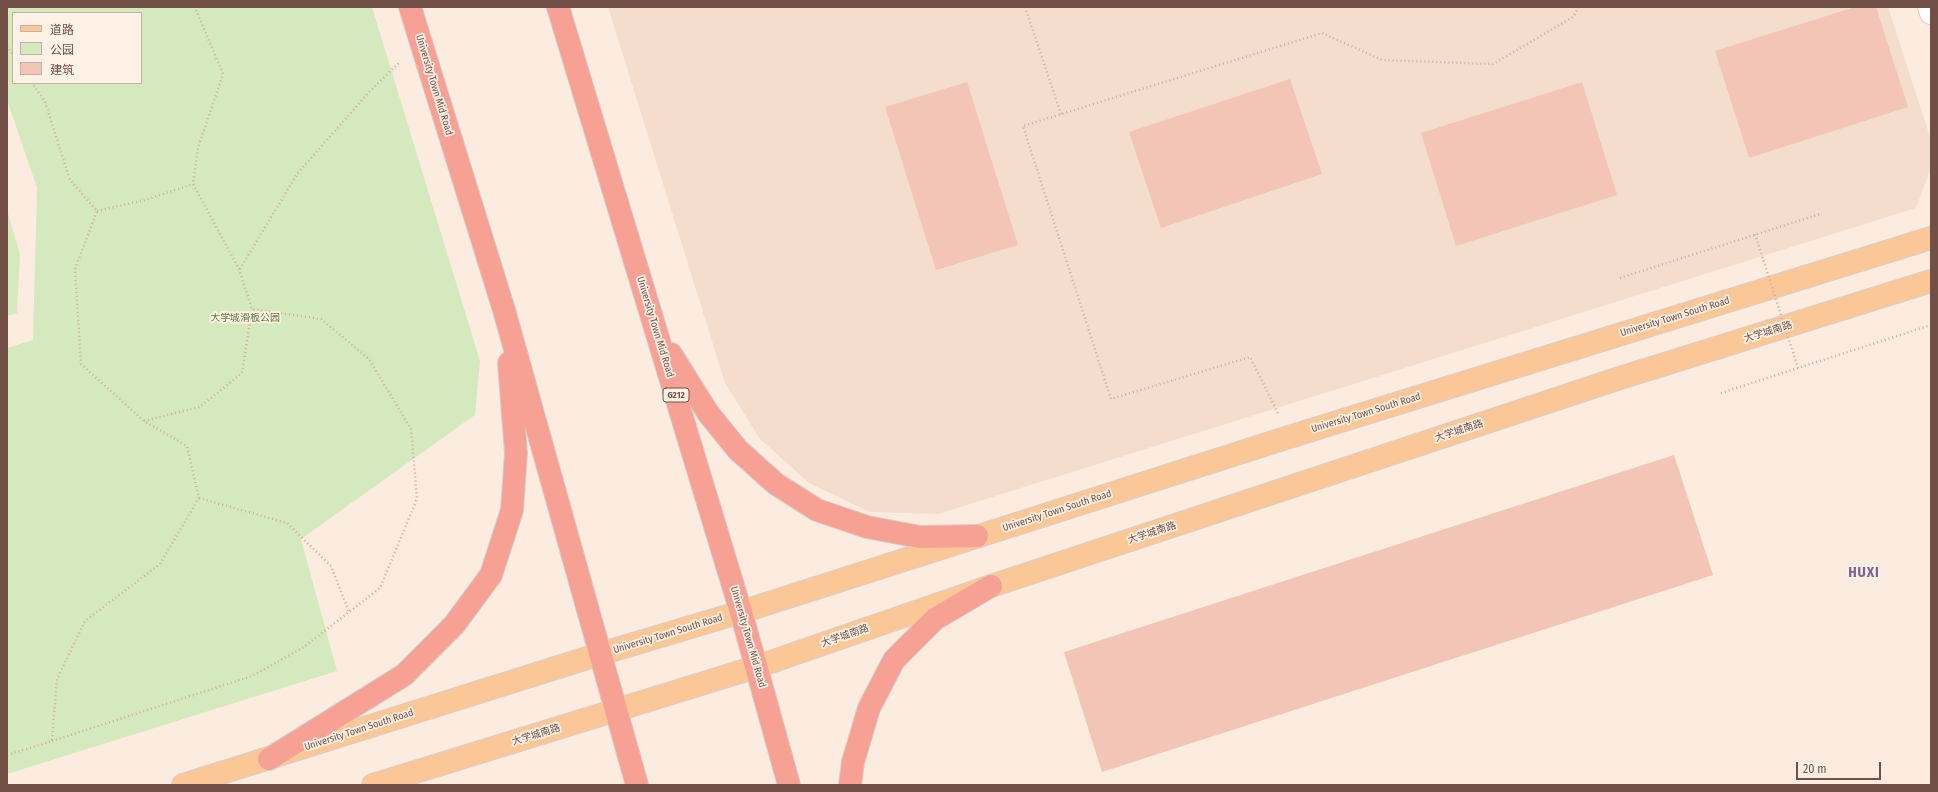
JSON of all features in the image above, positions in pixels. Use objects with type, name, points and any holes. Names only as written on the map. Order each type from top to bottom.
[{"type":"highway","name":"University Town Mid Road","points":[[410,7],[504,310],[637,785]]},
{"type":"highway","name":"University Town Mid Road","points":[[558,7],[742,612],[789,785]]},
{"type":"highway","points":[[269,758],[404,675],[454,626],[491,575],[512,510],[516,452],[504,310]]},
{"type":"highway","points":[[655,328],[708,413],[738,450],[776,484],[817,510],[867,527],[920,537],[977,536]]},
{"type":"highway","points":[[850,785],[853,762],[869,708],[894,660],[935,619],[991,586]]},
{"type":"main road","name":"University Town South Road","points":[[183,785],[600,654],[742,612],[1290,437],[1931,238]]},
{"type":"main road","name":"大学城南路","points":[[373,785],[756,667],[991,586],[1648,369],[1931,282]]},
{"type":"street","points":[[1929,7],[1931,13]]},
{"type":"path","points":[[144,421],[200,407],[242,373],[252,309],[239,269],[193,184],[198,148],[223,74],[194,7]]},
{"type":"path","points":[[1025,7],[1061,114]]},
{"type":"path","points":[[1290,437],[1250,357],[1111,399],[1023,126],[1322,33],[1382,60],[1493,64],[1573,17],[1579,7]]},
{"type":"path","points":[[239,269],[297,174],[368,92],[420,42]]},
{"type":"path","points":[[33,84],[45,102],[70,180],[97,211]]},
{"type":"path","points":[[97,211],[144,200],[193,184]]},
{"type":"path","points":[[52,741],[57,679],[85,621],[160,564],[199,498],[187,446],[144,421],[81,364],[76,268],[97,211]]},
{"type":"path","points":[[1620,278],[1820,214]]},
{"type":"path","points":[[1755,234],[1798,368]]},
{"type":"path","points":[[7,755],[252,676],[304,647],[380,588],[417,499],[410,429],[369,359],[321,319],[252,309]]},
{"type":"path","points":[[1721,393],[1931,325]]},
{"type":"path","points":[[199,498],[287,523],[331,566],[349,612]]},
{"type":"shaded area","points":[[608,7],[1888,7],[1931,140],[1931,168],[1916,208],[938,514],[870,512],[809,483],[760,439],[725,383]]},
{"type":"green space","name":"大学城滑板公园","points":[[7,7],[372,7],[480,361],[475,415],[301,539],[337,671],[7,774],[7,348],[33,340],[37,188],[7,100]]},
{"type":"green space","points":[[7,210],[20,254],[17,313],[7,316]]},
{"type":"building","points":[[1855,7],[1876,7],[1908,107],[1749,158],[1715,51]]},
{"type":"building","points":[[1290,79],[1322,174],[1161,228],[1129,132]]},
{"type":"building","points":[[967,82],[1018,245],[936,270],[885,107]]},
{"type":"building","points":[[1582,82],[1617,195],[1456,246],[1421,133]]},
{"type":"building","points":[[1674,455],[1713,575],[1102,772],[1064,652]]},
{"type":"district","name":"HUXI","points":[[1864,573]]}]
